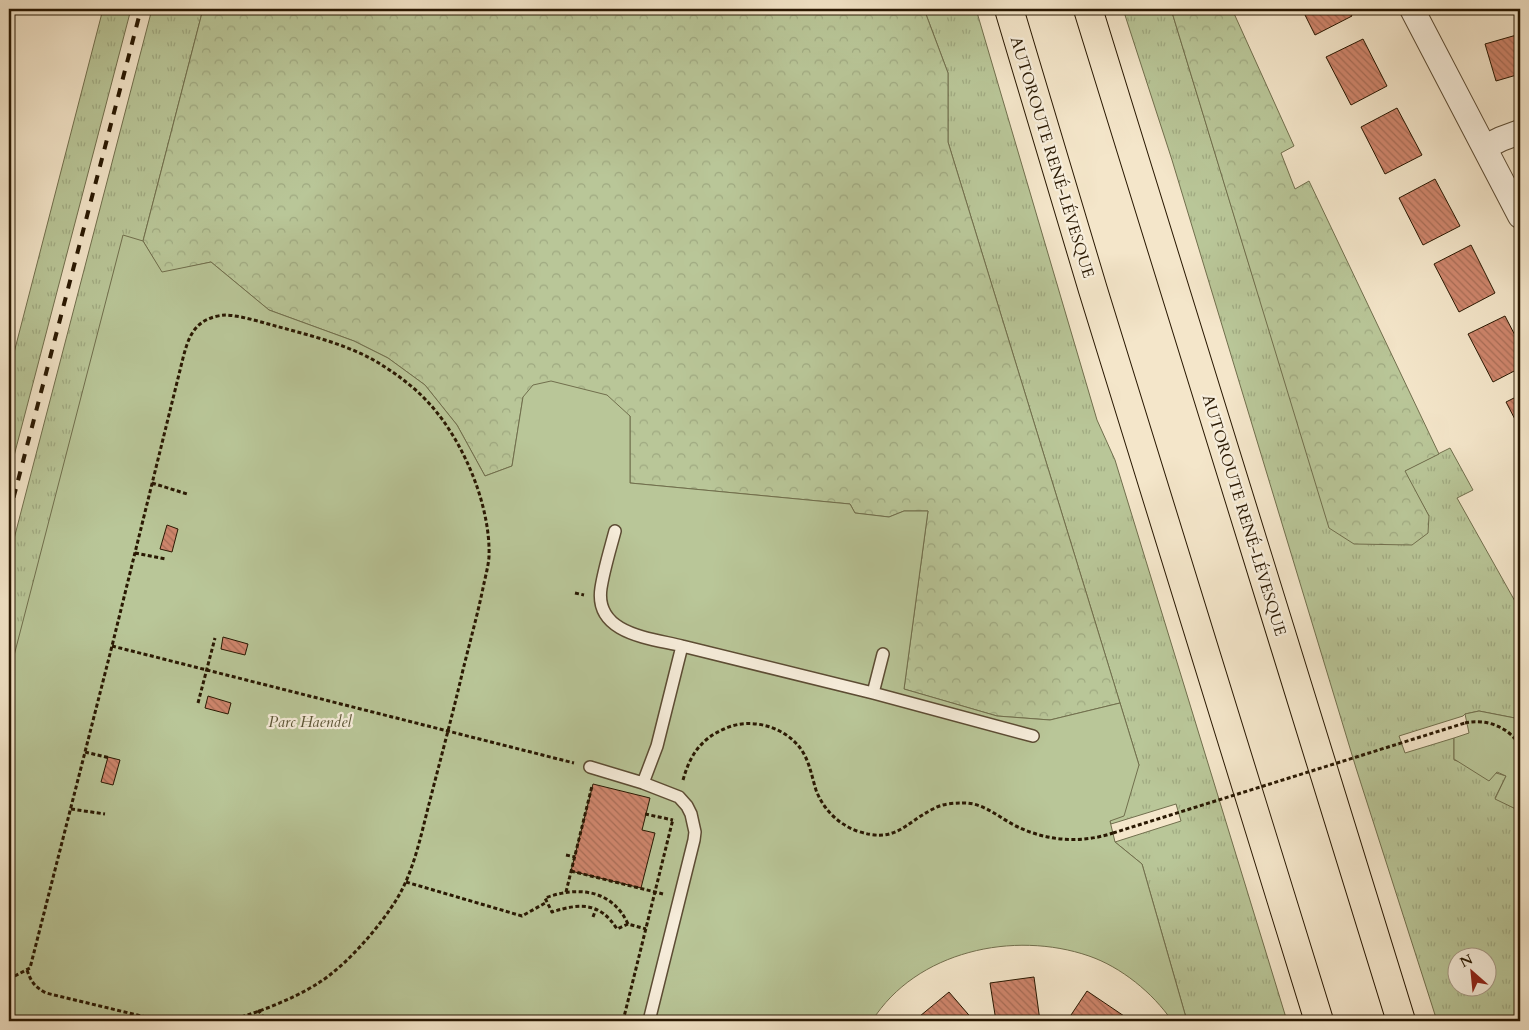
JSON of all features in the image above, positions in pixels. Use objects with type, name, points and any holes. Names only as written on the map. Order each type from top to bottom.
[{"type":"highway","name":"AUTOROUTE RENÉ-LÉVESQUE","points":[[1009,9],[1093,290],[1319,1021]]},
{"type":"highway","name":"AUTOROUTE RENÉ-LÉVESQUE","points":[[1088,9],[1401,1021]]},
{"type":"street","points":[[1412,9],[1520,216]]},
{"type":"street","points":[[1485,147],[1520,132]]},
{"type":"lane","points":[[615,531],[600,588],[604,611],[619,628],[632,634],[873,693],[1033,736]]},
{"type":"lane","points":[[643,783],[656,746],[682,646]]},
{"type":"lane","points":[[873,693],[882,654]]},
{"type":"lane","points":[[593,768],[643,783],[679,797],[692,814],[695,832],[649,1021]]},
{"type":"path","points":[[9,979],[30,968],[190,335],[198,324],[209,318],[223,315],[243,317],[336,344],[368,358],[396,374],[426,401],[461,448],[474,479],[485,517],[489,543],[489,561],[421,836],[406,882],[397,898],[381,921],[359,946],[337,968],[317,984],[297,995],[226,1021]]},
{"type":"path","points":[[152,483],[187,494]]},
{"type":"path","points":[[135,552],[166,559]]},
{"type":"path","points":[[198,703],[215,638]]},
{"type":"path","points":[[112,646],[593,768],[566,892]]},
{"type":"path","points":[[682,785],[686,770],[700,745],[708,738],[728,727],[752,724],[763,725],[778,730],[798,746],[809,764],[816,790],[824,806],[838,821],[857,830],[879,835],[889,834],[903,829],[933,809],[964,803],[984,807],[1023,829],[1046,836],[1077,840],[1100,838],[1472,721],[1486,721],[1494,724],[1510,733],[1520,745]]},
{"type":"path","points":[[85,752],[110,758]]},
{"type":"path","points":[[70,809],[105,814]]},
{"type":"path","points":[[623,1021],[675,812]]},
{"type":"path","points":[[646,814],[673,820]]},
{"type":"path","points":[[566,855],[575,857]]},
{"type":"path","points":[[571,871],[668,895]]},
{"type":"path","points":[[406,882],[522,916],[547,902]]},
{"type":"path","points":[[628,924],[623,913],[602,896],[588,892],[566,892],[545,898],[552,912],[566,907],[580,906],[596,909],[607,915],[616,929],[628,924],[646,929]]},
{"type":"path","points":[[593,917],[596,909]]},
{"type":"path","points":[[27,970],[31,982],[36,988],[46,993],[162,1021]]},
{"type":"path","points":[[258,1010],[266,1021]]},
{"type":"green space","points":[[103,9],[131,9],[9,475],[9,372]]},
{"type":"green space","points":[[152,9],[203,9],[143,241],[9,882],[9,558]]},
{"type":"green space","points":[[203,9],[924,9],[948,73],[948,142],[1120,703],[1050,720],[997,716],[904,689],[928,511],[904,511],[889,517],[855,513],[850,504],[630,483],[630,416],[523,397],[512,466],[485,476],[457,425],[425,385],[388,358],[354,341],[269,310],[211,262],[162,273],[143,241]]},
{"type":"green space","points":[[924,9],[976,9],[1097,420],[1115,460],[1287,1021],[1187,1021],[1142,864],[1115,842],[1181,821],[1176,804],[1111,824],[1110,821],[1139,765],[948,142],[948,73]]},
{"type":"green space","points":[[1123,9],[1171,9],[1256,287],[1429,516],[1404,471],[1450,448],[1473,490],[1457,498],[1516,603],[1520,601],[1520,719],[1479,711],[1399,736],[1405,753],[1454,738],[1454,760],[1506,776],[1495,798],[1520,811],[1520,1021],[1437,1021],[1356,768],[1172,160]]},
{"type":"green space","points":[[1171,9],[1232,9],[1294,146],[1281,153],[1295,189],[1309,181],[1439,454],[1405,471],[1429,516],[1428,533],[1412,545],[1354,544],[1329,528]]},
{"type":"green space","name":"Parc Haendel","points":[[123,235],[143,241],[162,272],[211,262],[269,310],[354,341],[388,358],[425,385],[457,425],[485,476],[512,466],[523,397],[533,385],[551,381],[607,395],[630,416],[630,483],[850,504],[855,513],[889,517],[904,511],[928,511],[904,689],[997,716],[1050,720],[1120,703],[1139,765],[1124,816],[1110,821],[1115,842],[1142,864],[1187,1021],[1172,1021],[1146,991],[1124,974],[1101,961],[1060,948],[1030,945],[999,947],[969,952],[940,963],[914,978],[891,997],[872,1021],[9,1021],[9,675]]},
{"type":"green space","points":[[1479,711],[1520,719],[1520,811],[1495,799],[1506,776],[1497,772],[1489,781],[1454,759],[1454,738],[1469,733],[1465,714]]},
{"type":"building","points":[[1302,9],[1348,9],[1352,16],[1315,35]]},
{"type":"building","points":[[1520,34],[1520,74],[1496,81],[1485,44]]},
{"type":"building","points":[[1363,39],[1387,86],[1351,105],[1326,57]]},
{"type":"building","points":[[1397,108],[1422,155],[1385,174],[1361,127]]},
{"type":"building","points":[[1435,179],[1460,226],[1423,245],[1399,198]]},
{"type":"building","points":[[1471,245],[1495,293],[1459,312],[1434,264]]},
{"type":"building","points":[[1505,316],[1520,345],[1520,368],[1493,382],[1468,334]]},
{"type":"building","points":[[1520,395],[1520,429],[1506,402]]},
{"type":"building","points":[[167,525],[178,529],[172,552],[160,549]]},
{"type":"building","points":[[223,637],[248,644],[245,655],[221,649]]},
{"type":"building","points":[[208,696],[231,703],[228,714],[205,708]]},
{"type":"building","points":[[108,757],[120,760],[113,785],[101,782]]},
{"type":"building","points":[[593,784],[650,798],[642,830],[655,833],[641,888],[571,871]]},
{"type":"building","points":[[1034,977],[1040,1021],[996,1021],[990,983]]},
{"type":"building","points":[[1087,991],[1127,1018],[1124,1021],[1067,1021]]},
{"type":"building","points":[[949,992],[974,1021],[914,1021]]},
{"type":"railway","points":[[9,515],[141,9]]}]
